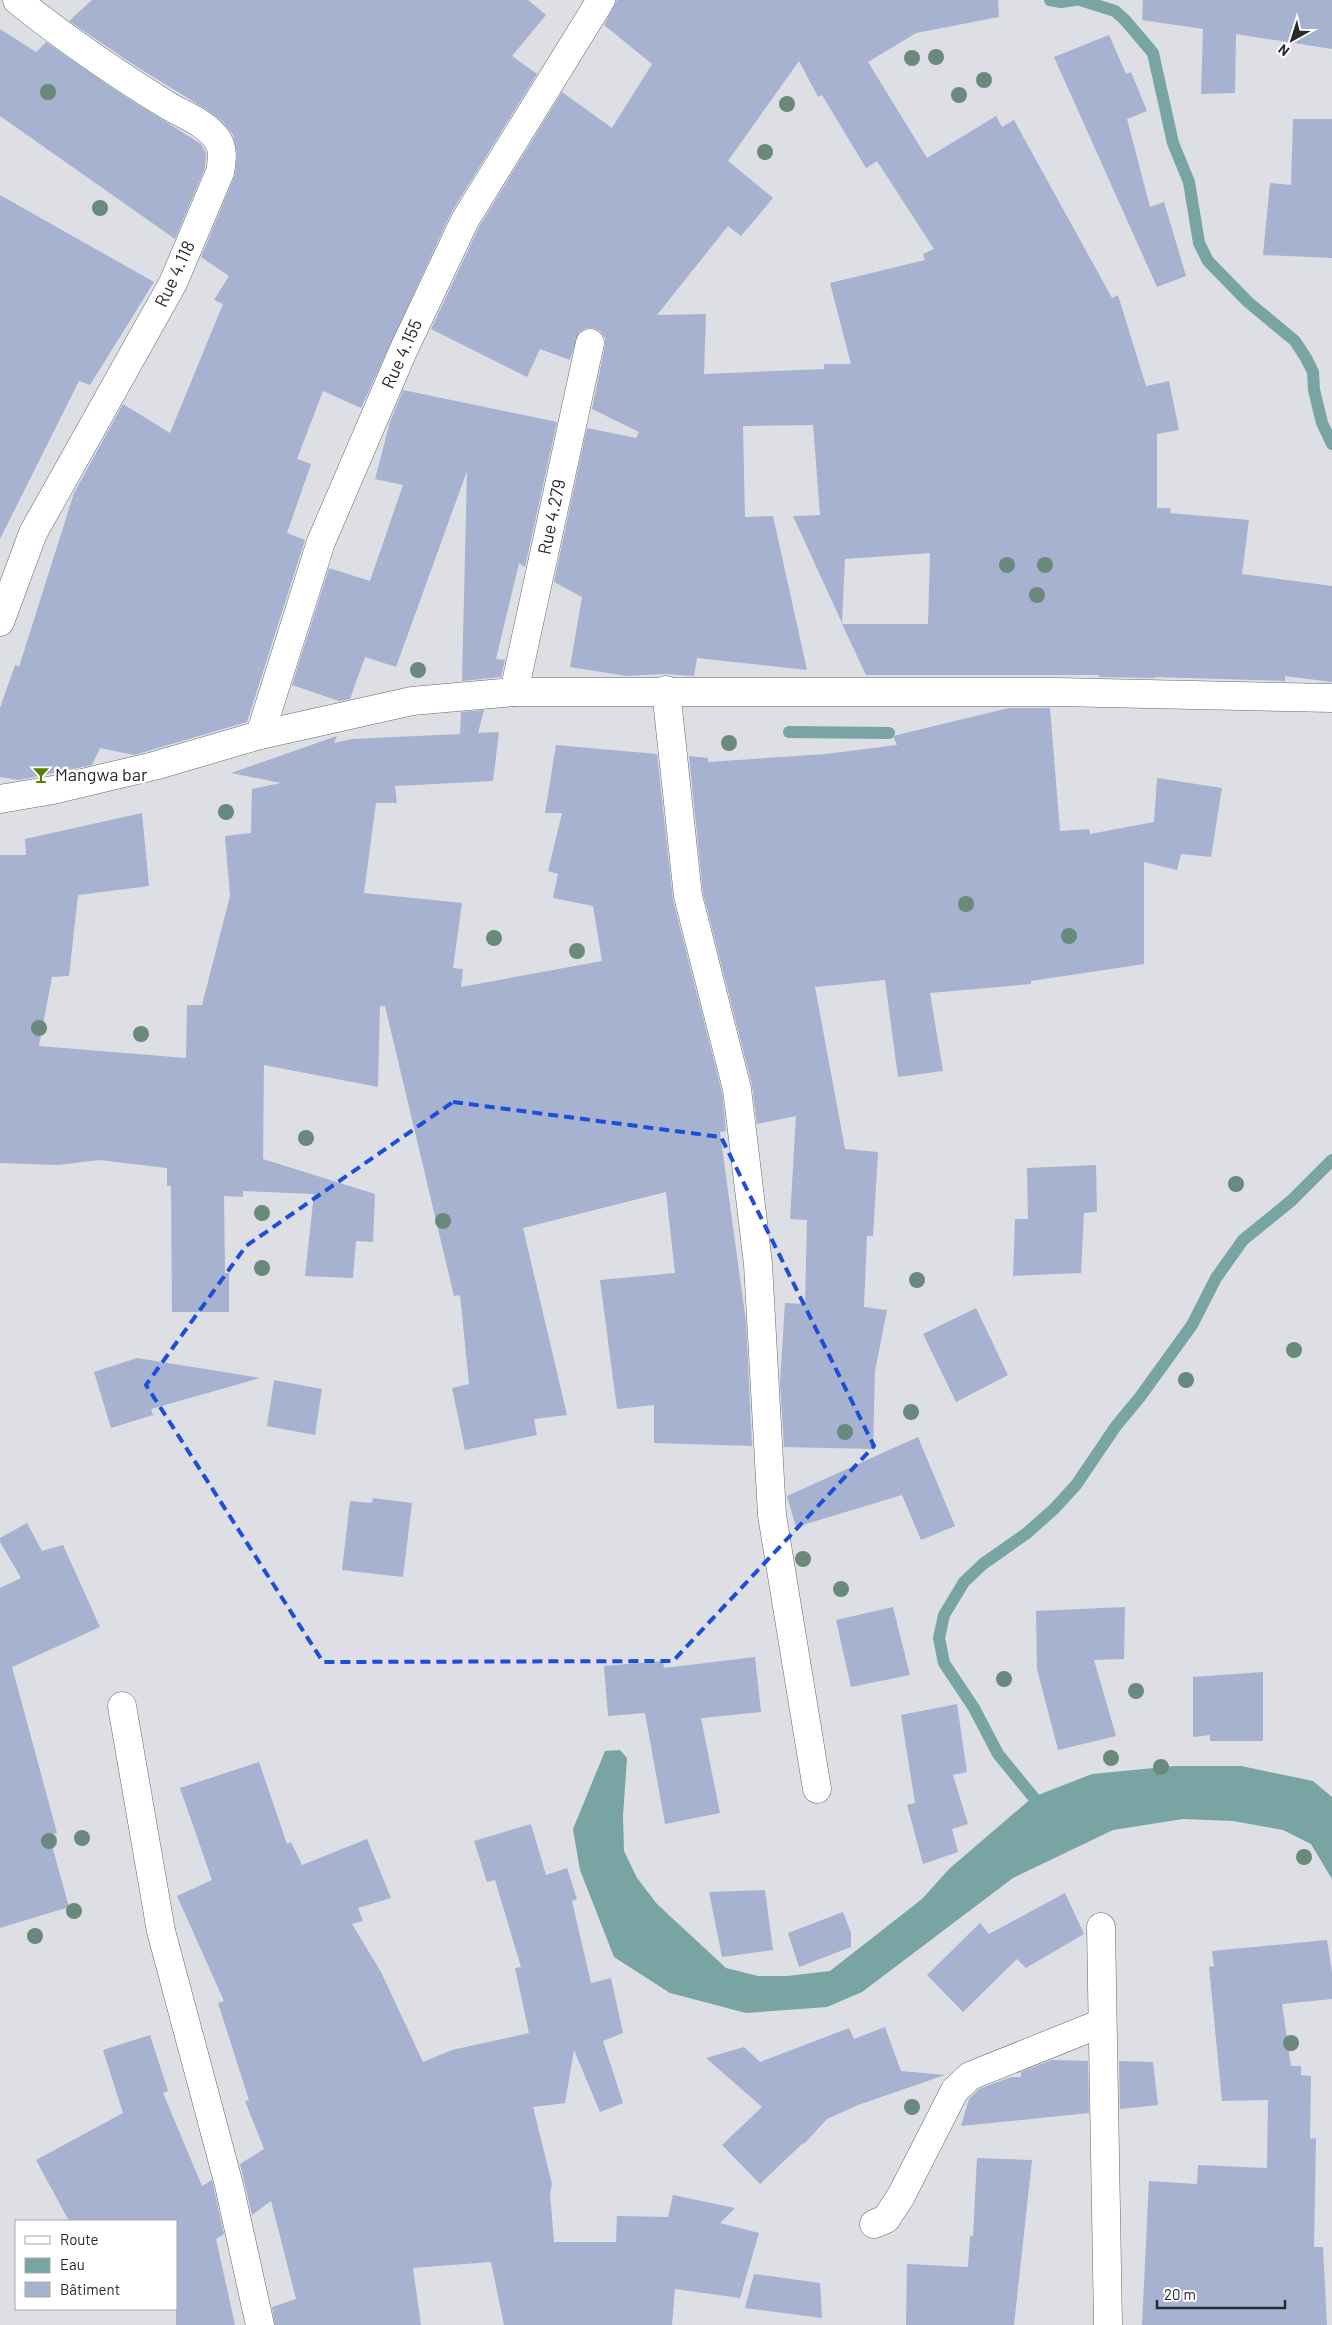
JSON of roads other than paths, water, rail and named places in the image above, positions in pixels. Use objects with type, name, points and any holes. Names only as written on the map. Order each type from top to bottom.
[{"type":"street","name":"Rue 4.118","points":[[0,622],[33,533],[173,283],[220,172],[222,154],[218,140],[204,127],[167,105],[45,23],[17,0]]},
{"type":"street","name":"Rue 4.155","points":[[260,735],[321,542],[403,351],[465,220],[601,0]]},
{"type":"street","name":"Rue 4.279","points":[[514,692],[590,343]]},
{"type":"street","points":[[0,799],[54,790],[154,766],[260,735],[412,702],[514,692],[666,690],[1057,692],[1332,698]]},
{"type":"street","points":[[666,690],[688,896],[737,1089],[758,1264],[772,1515],[817,1789]]},
{"type":"street","points":[[122,1706],[161,1931],[230,2184],[260,2325]]},
{"type":"street","points":[[1101,1927],[1108,2325]]},
{"type":"street","points":[[874,2224],[886,2219],[901,2196],[955,2090],[970,2076],[1102,2023]]},
{"type":"water","points":[[620,1750],[627,1758],[623,1816],[624,1851],[637,1878],[657,1904],[726,1968],[758,1976],[787,1976],[830,1971],[922,1899],[949,1869],[1033,1797],[1092,1774],[1175,1766],[1241,1766],[1313,1781],[1332,1797],[1332,1879],[1311,1844],[1283,1830],[1233,1821],[1183,1819],[1113,1830],[1013,1878],[862,1992],[827,2007],[746,2013],[670,1993],[614,1957],[580,1870],[573,1829],[605,1751]]},
{"type":"waterway","points":[[1050,0],[1061,2],[1075,0]]},
{"type":"waterway","points":[[1080,0],[1115,11],[1153,53],[1173,143],[1189,182],[1199,243],[1208,261],[1248,302],[1295,341],[1313,372],[1314,390],[1322,423],[1332,444]]},
{"type":"waterway","points":[[789,732],[889,733]]},
{"type":"waterway","points":[[1043,1809],[998,1754],[974,1708],[944,1663],[939,1638],[944,1615],[964,1582],[983,1564],[1027,1533],[1054,1509],[1076,1485],[1116,1426],[1140,1397],[1192,1325],[1216,1278],[1243,1240],[1291,1201],[1332,1160]]},
{"type":"place","name":"Mangwa bar","points":[[41,775]]}]
